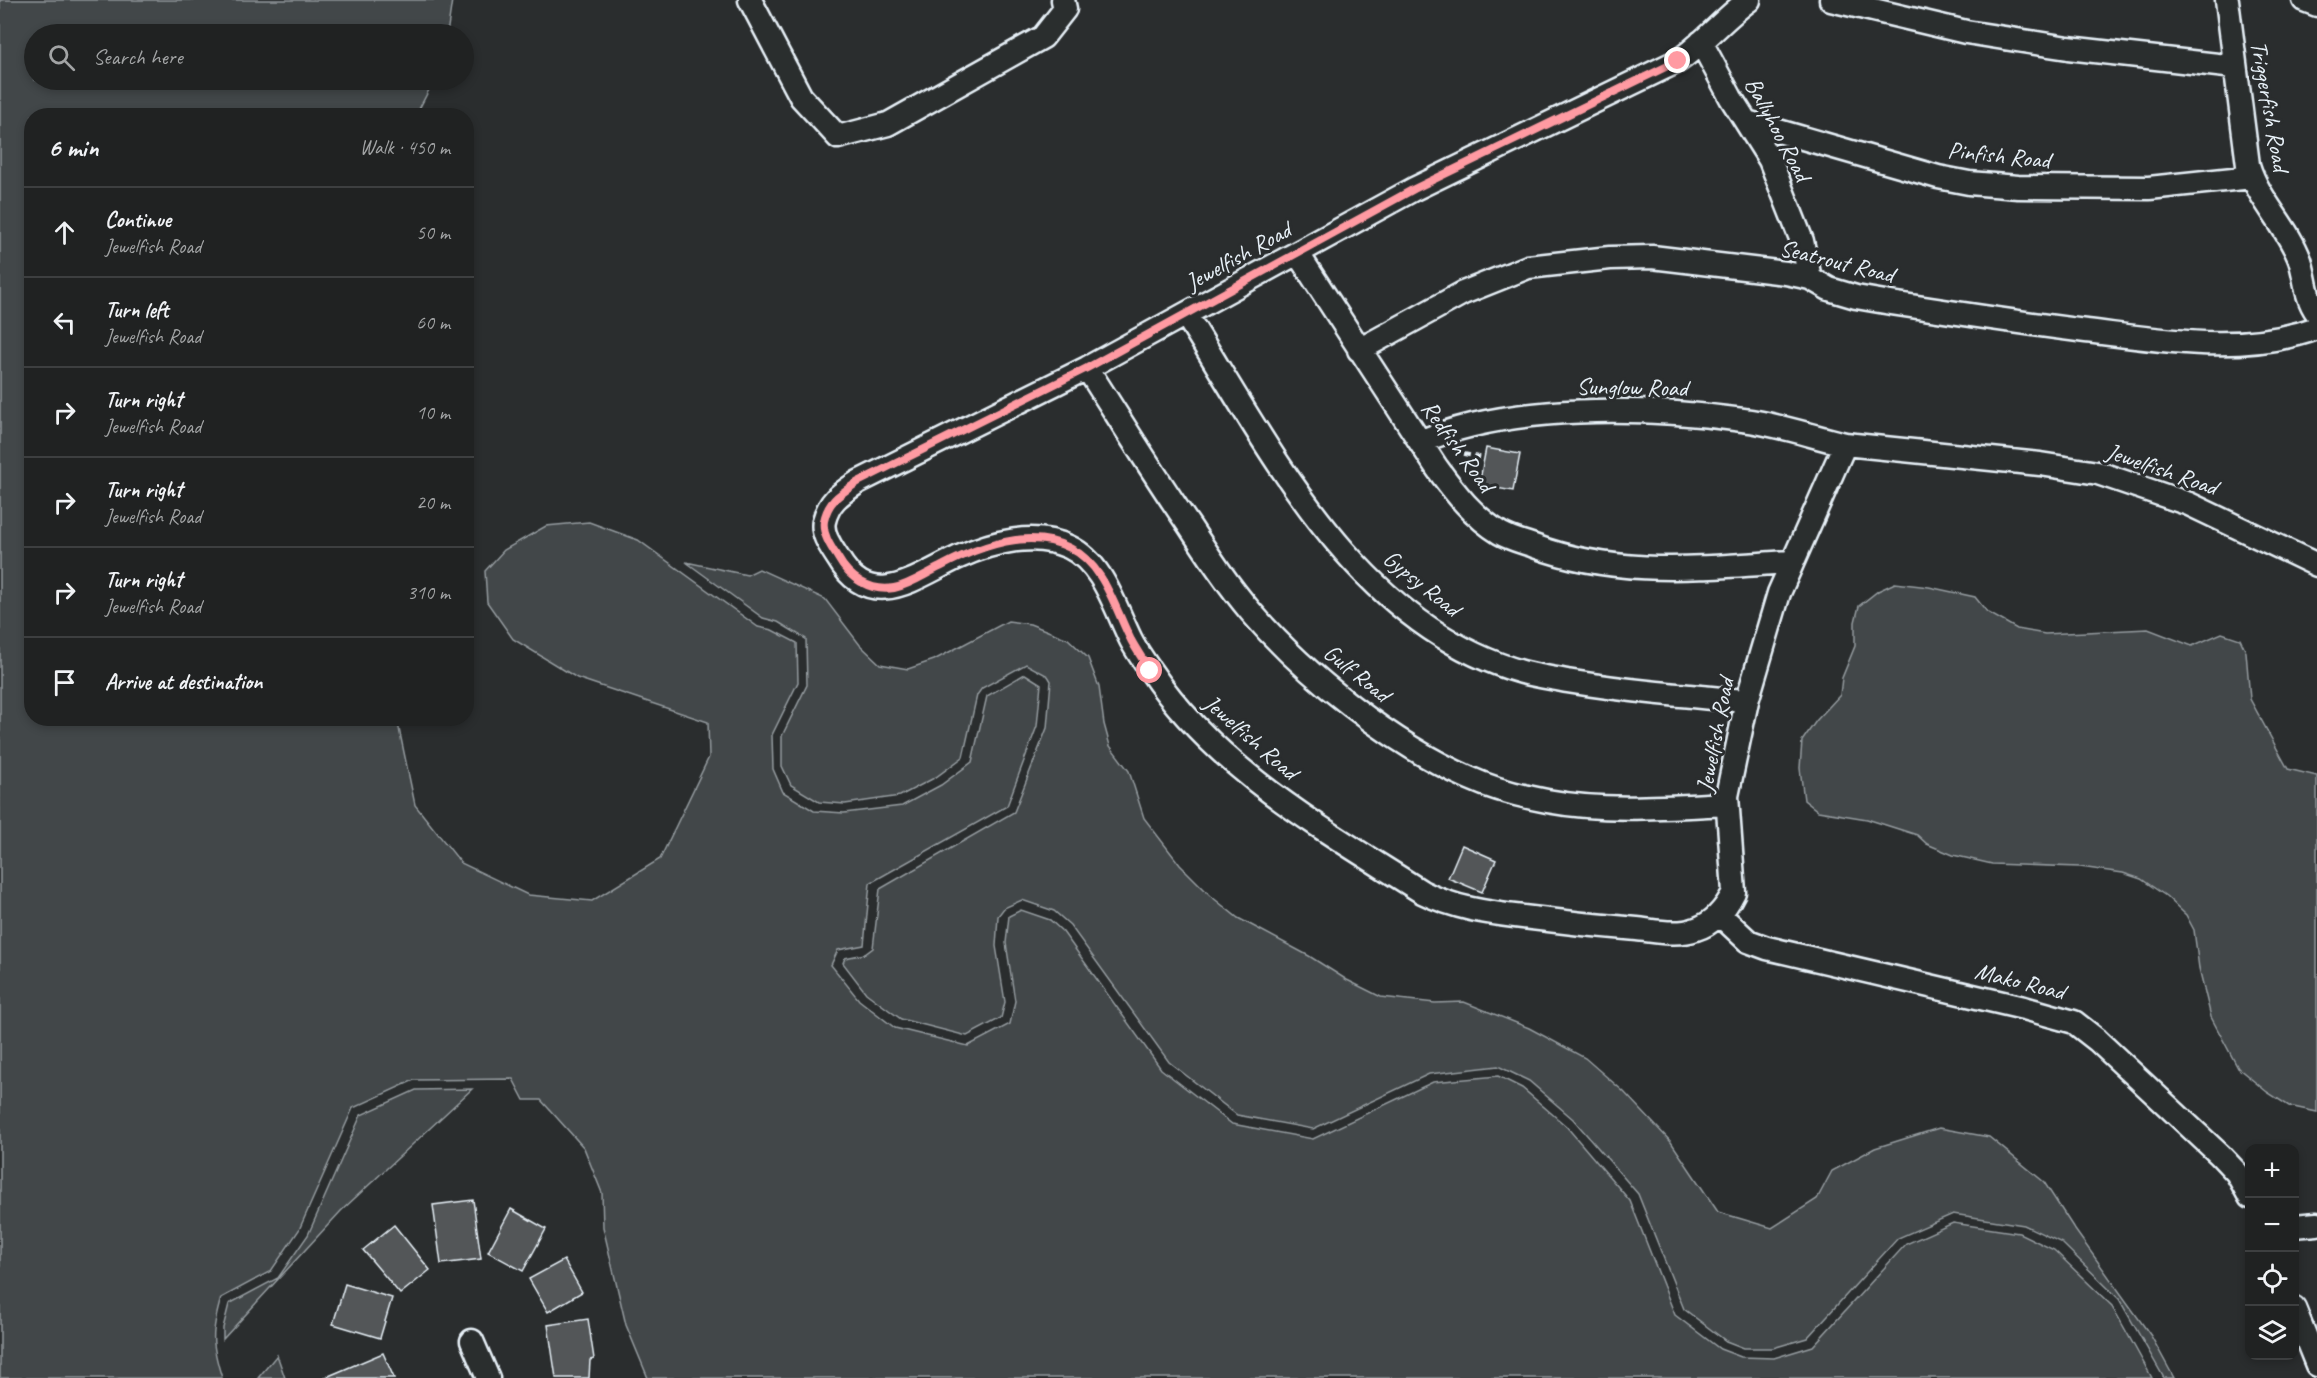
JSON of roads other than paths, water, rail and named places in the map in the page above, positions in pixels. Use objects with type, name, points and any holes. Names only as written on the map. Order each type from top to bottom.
[{"type":"street","points":[[750,0],[801,97],[838,136],[888,124],[1043,37],[1065,9],[1063,0]]},
{"type":"street","name":"Jewelfish Road","points":[[1749,0],[1696,49],[1678,61],[1414,189],[1087,368],[858,482],[834,498],[828,507],[823,524],[826,538],[845,570],[864,583],[885,589],[910,582],[960,556],[990,545],[1024,539],[1067,546],[1082,555],[1102,580],[1132,642],[1150,671],[1180,712],[1213,746],[1264,789],[1422,892],[1446,903],[1475,911],[1586,926],[1671,933],[1696,930],[1714,920],[1728,904],[1734,892],[1727,804],[1731,769],[1747,701],[1779,593],[1845,444],[2040,464],[2098,473],[2190,504],[2317,565]]},
{"type":"street","points":[[1831,0],[1966,32],[2068,48],[2235,67]]},
{"type":"street","name":"Triggerfish Road","points":[[2227,0],[2248,165],[2265,202],[2287,233],[2300,261],[2306,291],[2317,313]]},
{"type":"street","points":[[2304,0],[2317,5]]},
{"type":"street","name":"Ballyhoo Road","points":[[1701,42],[1731,98],[1770,160],[1802,241],[1810,278]]},
{"type":"street","name":"Pinfish Road","points":[[1747,122],[1938,177],[1969,183],[2018,188],[2149,188],[2252,177]]},
{"type":"street","name":"Redfish Road","points":[[1298,254],[1359,350],[1458,497],[1480,519],[1502,534],[1558,555],[1615,567],[1646,569],[1792,562]]},
{"type":"street","name":"Seatrout Road","points":[[1359,350],[1463,293],[1528,267],[1610,258],[1652,257],[1716,263],[1810,278],[1829,289],[1891,303],[2179,343],[2232,344],[2265,340],[2317,328]]},
{"type":"street","name":"Gypsy Road","points":[[1186,315],[1280,468],[1321,524],[1361,569],[1396,602],[1433,631],[1484,659],[1524,673],[1585,684],[1747,701]]},
{"type":"street","name":"Gulf Road","points":[[1087,368],[1223,577],[1251,612],[1289,651],[1338,694],[1389,732],[1438,764],[1470,779],[1546,801],[1592,807],[1641,809],[1727,804]]},
{"type":"street","name":"Sunglow Road","points":[[1420,442],[1466,425],[1534,416],[1626,411],[1745,420],[1845,444]]},
{"type":"street","name":"Mako Road","points":[[1719,914],[1748,941],[1767,948],[2024,1008],[2074,1022],[2097,1040],[2220,1155],[2237,1173],[2245,1188]]},
{"type":"street","points":[[2299,1226],[2317,1224]]},
{"type":"street","points":[[2299,1318],[2316,1358]]},
{"type":"street","points":[[472,1341],[488,1378]]}]
